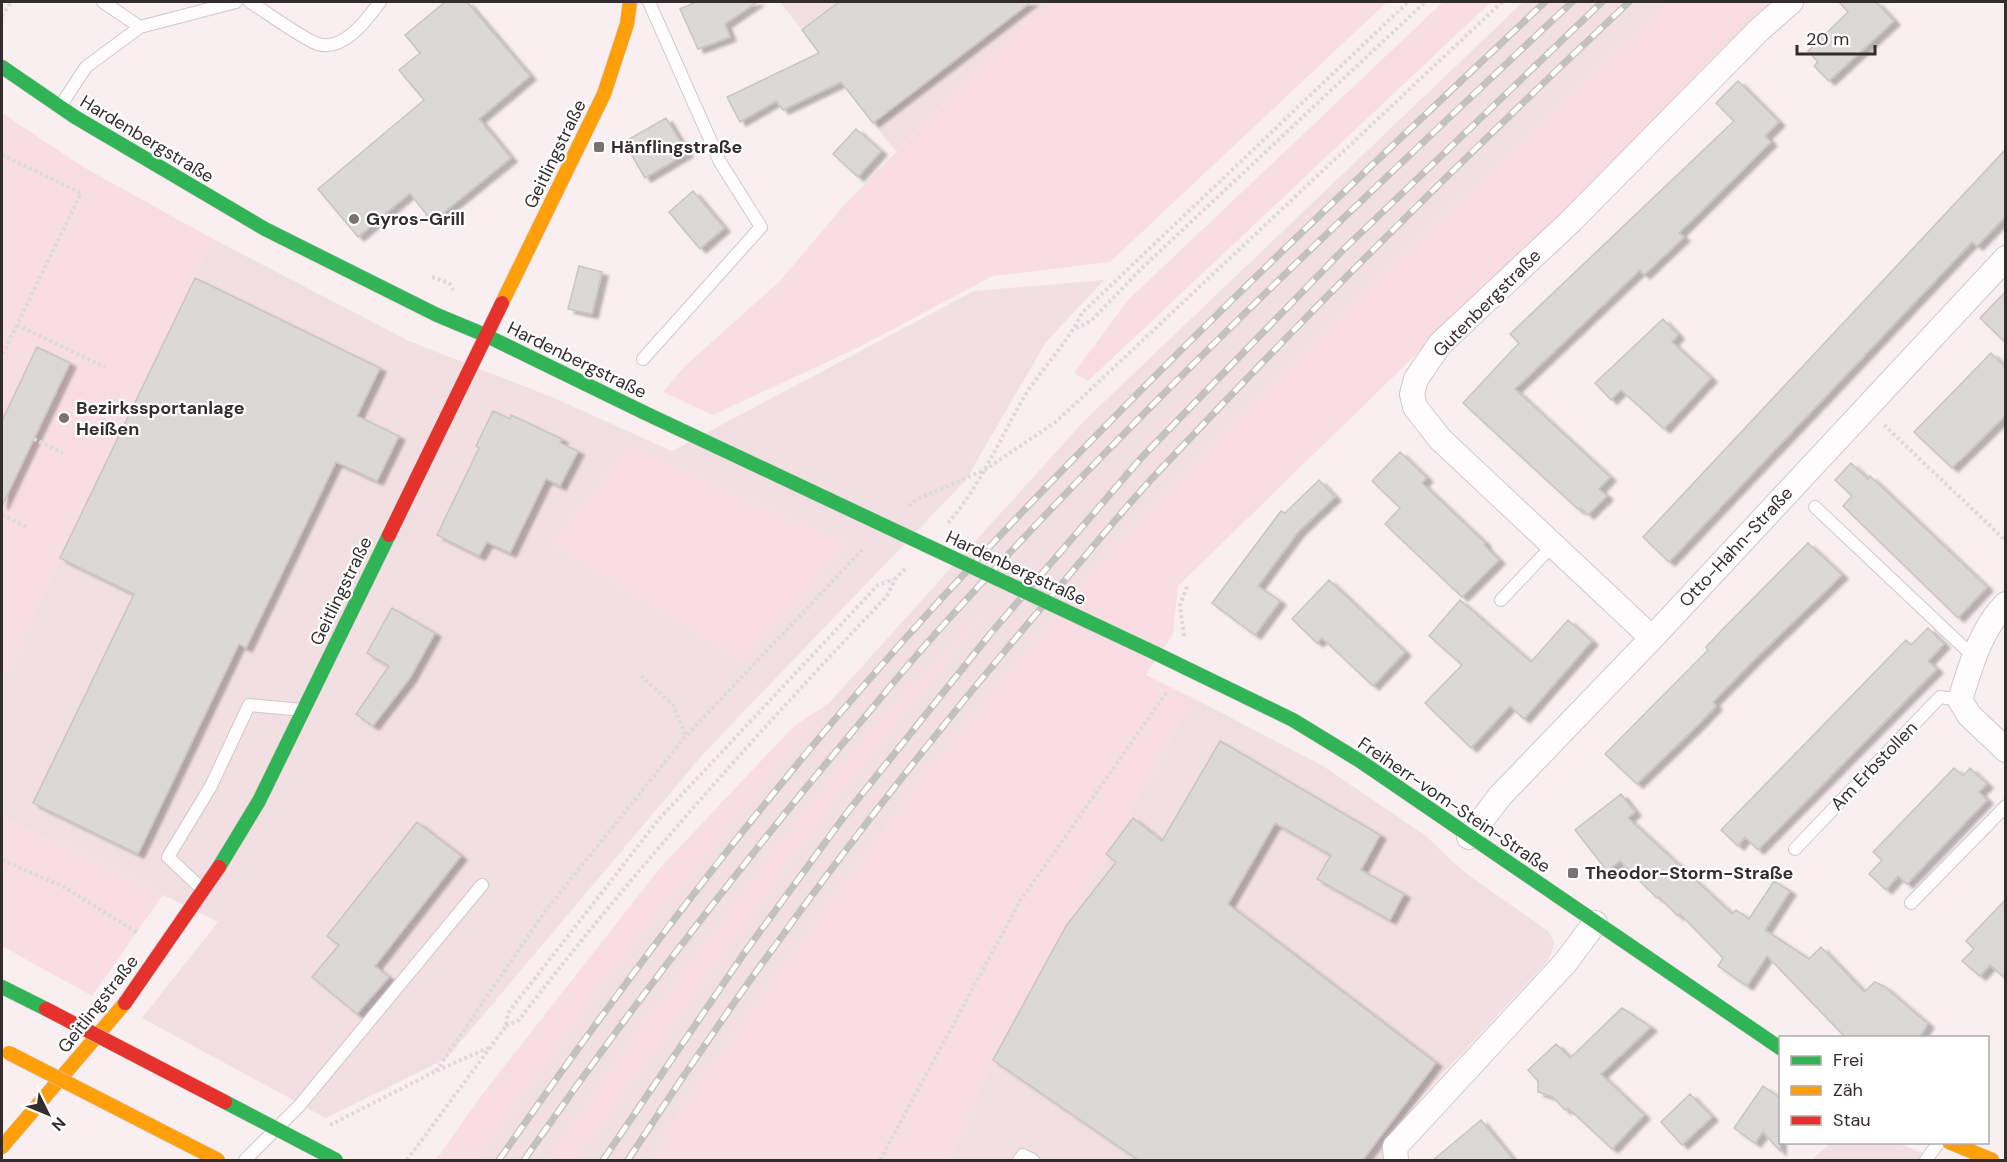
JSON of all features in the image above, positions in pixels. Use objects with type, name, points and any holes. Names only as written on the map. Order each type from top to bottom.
[{"type":"main road","name":"Geitlingstraße","points":[[2,1147],[119,1011],[204,891],[260,801],[485,334],[604,94],[627,24],[630,2]]},
{"type":"main road","name":"Hardenbergstraße","points":[[2,67],[60,107],[265,229],[437,315],[485,334],[645,413],[1155,653]]},
{"type":"main road","name":"Freiherr-vom-Stein-Straße","points":[[1155,653],[1293,720],[1360,761],[1779,1047]]},
{"type":"main road","points":[[2,987],[336,1161]]},
{"type":"main road","points":[[5,1052],[218,1161]]},
{"type":"main road","points":[[1951,1144],[1992,1161]]},
{"type":"street","name":"Gutenbergstraße","points":[[1652,638],[1440,439],[1415,407],[1412,394],[1416,379],[1440,344],[1572,220],[1759,30],[1791,2]]},
{"type":"street","name":"Otto-Hahn-Straße","points":[[1469,837],[1500,796],[1652,638],[2006,258]]},
{"type":"street","points":[[2006,604],[1997,612],[1974,657],[1960,700],[1969,715],[2006,750]]},
{"type":"street","points":[[1391,1156],[1565,963],[1595,923]]},
{"type":"lane","points":[[103,2],[140,27]]},
{"type":"lane","points":[[60,107],[86,67],[140,27],[236,2]]},
{"type":"lane","points":[[250,2],[319,44],[336,42],[362,27],[380,2]]},
{"type":"lane","points":[[644,359],[761,227],[720,162],[649,2]]},
{"type":"lane","points":[[1815,507],[1974,657]]},
{"type":"lane","points":[[1501,600],[1552,546]]},
{"type":"lane","name":"Am Erbstollen","points":[[1795,849],[1940,697],[1960,700]]},
{"type":"lane","points":[[204,891],[168,857],[211,786],[249,705],[304,710]]},
{"type":"lane","points":[[1911,903],[2006,806]]},
{"type":"lane","points":[[245,1161],[299,1106],[482,885]]},
{"type":"lane","points":[[1926,1161],[1938,1144]]},
{"type":"lane","points":[[2,1154],[10,1161]]},
{"type":"lane","points":[[1019,1161],[1023,1155],[1033,1161]]},
{"type":"path","points":[[2,15],[11,2]]},
{"type":"path","points":[[941,530],[967,501],[1025,396],[1074,329],[1082,313],[1408,2]]},
{"type":"path","points":[[1074,329],[1091,321],[1142,268],[1425,2]]},
{"type":"path","points":[[901,514],[916,499],[985,470],[1057,421],[1502,2]]},
{"type":"path","points":[[2,155],[81,193],[2,356]]},
{"type":"path","points":[[17,325],[105,368]]},
{"type":"path","points":[[1866,407],[2006,541]]},
{"type":"path","points":[[34,439],[63,453]]},
{"type":"path","points":[[2,515],[27,527]]},
{"type":"path","points":[[436,1071],[546,910],[686,736],[869,543]]},
{"type":"path","points":[[506,1026],[519,1020],[672,830],[779,710],[887,596],[895,579],[910,563]]},
{"type":"path","points":[[407,1161],[506,1026],[508,1013],[659,819],[878,585],[895,579]]},
{"type":"path","points":[[880,1161],[1020,901],[1185,667],[1180,605],[1188,584]]},
{"type":"path","points":[[641,676],[673,705],[686,736]]},
{"type":"path","points":[[2,860],[64,887],[136,932],[168,944]]},
{"type":"path","points":[[323,1131],[332,1124],[436,1071],[490,1048]]},
{"type":"shaded area","points":[[780,2],[1052,2],[1027,19],[896,152]]},
{"type":"shaded area","points":[[1052,2],[1387,2],[1110,262],[993,276],[857,348],[713,415],[663,392],[684,367],[780,281],[846,203],[1027,19]]},
{"type":"shaded area","points":[[1443,2],[1491,2],[1088,381],[1074,373],[1128,300]]},
{"type":"shaded area","points":[[1523,2],[1670,2],[1376,281],[1117,543],[925,774],[686,1101],[651,1160],[475,1160],[617,965],[829,703],[1084,421]]},
{"type":"shaded area","points":[[1670,2],[1771,2],[1565,210],[1178,586],[1173,634],[1146,675],[1193,698],[993,1060],[950,1160],[651,1160],[686,1101],[925,774],[1117,543],[1376,281]]},
{"type":"shaded area","name":"Bezirkssportanlage Heißen","points":[[2,113],[85,168],[213,239],[2,681]]},
{"type":"shaded area","points":[[213,239],[409,341],[554,398],[672,451],[974,291],[1104,280],[1046,342],[965,481],[704,753],[447,1058],[326,1118],[142,1018],[218,922],[2,816],[2,681]]},
{"type":"shaded area","points":[[630,446],[849,545],[742,661],[552,543]]},
{"type":"shaded area","points":[[988,608],[827,811],[576,1160],[548,1160],[633,1038],[817,796],[904,692]]},
{"type":"shaded area","points":[[1193,698],[1323,766],[1426,836],[1464,872],[1548,931],[1554,942],[1552,952],[1546,963],[1383,1138],[1387,1160],[950,1160],[993,1060]]},
{"type":"shaded area","points":[[829,703],[617,965],[475,1160],[436,1160],[481,1096],[660,868],[794,726]]},
{"type":"shaded area","points":[[2,816],[163,895],[92,996],[2,946]]},
{"type":"shaded area","points":[[1829,1144],[1900,1144],[1940,1160],[1812,1160]]},
{"type":"building","points":[[445,2],[467,2],[530,76],[479,119],[511,158],[432,222],[410,193],[358,237],[318,189],[424,100],[399,70],[420,53],[405,35]]},
{"type":"building","points":[[696,2],[757,2],[725,24],[730,37],[698,49],[680,9]]},
{"type":"building","points":[[839,2],[1031,2],[873,123],[841,82],[783,110],[776,101],[740,122],[727,97],[819,53],[802,30]]},
{"type":"building","points":[[1839,2],[1876,2],[1894,21],[1829,81],[1814,66],[1818,62],[1808,51],[1848,12]]},
{"type":"building","points":[[1738,81],[1779,122],[1765,136],[1771,142],[1679,233],[1684,237],[1644,275],[1640,270],[1515,389],[1610,477],[1599,489],[1607,496],[1588,515],[1581,508],[1579,510],[1463,403],[1519,343],[1510,334],[1734,121],[1716,103]]},
{"type":"building","points":[[666,118],[687,153],[645,178],[624,142]]},
{"type":"building","points":[[856,129],[881,151],[858,177],[833,154]]},
{"type":"building","points":[[2006,149],[2006,216],[1977,246],[1972,242],[1669,562],[1643,537]]},
{"type":"building","points":[[693,191],[724,228],[700,249],[669,212]]},
{"type":"building","points":[[579,266],[602,272],[592,314],[568,309]]},
{"type":"building","points":[[195,278],[380,368],[357,416],[399,436],[377,481],[336,462],[246,648],[239,644],[138,854],[33,803],[134,594],[60,558]]},
{"type":"building","points":[[2006,291],[2006,343],[1980,318]]},
{"type":"building","points":[[1663,319],[1678,335],[1672,342],[1711,378],[1664,429],[1621,390],[1611,400],[1595,383]]},
{"type":"building","points":[[37,347],[70,363],[2,506],[2,421]]},
{"type":"building","points":[[1991,353],[2006,368],[2006,415],[1952,468],[1914,432]]},
{"type":"building","points":[[493,411],[510,419],[511,415],[562,439],[560,443],[578,451],[560,486],[546,479],[510,553],[487,542],[479,556],[437,535],[479,448],[476,446]]},
{"type":"building","points":[[1400,452],[1427,478],[1422,483],[1485,543],[1484,545],[1499,560],[1462,597],[1385,524],[1400,508],[1372,481]]},
{"type":"building","points":[[1851,463],[1868,479],[1870,476],[1987,587],[1958,618],[1843,506],[1852,496],[1835,480]]},
{"type":"building","points":[[1319,480],[1335,497],[1298,532],[1258,586],[1280,601],[1255,635],[1212,603],[1281,511],[1285,513]]},
{"type":"building","points":[[1808,543],[1842,575],[1753,661],[1713,702],[1716,706],[1701,722],[1637,784],[1605,754],[1708,650],[1706,647]]},
{"type":"building","points":[[1329,580],[1405,652],[1373,686],[1322,638],[1317,643],[1292,619]]},
{"type":"building","points":[[1460,600],[1531,662],[1568,620],[1592,641],[1524,719],[1510,706],[1471,748],[1425,703],[1462,665],[1429,636]]},
{"type":"building","points":[[392,608],[435,633],[410,678],[373,726],[356,714],[389,666],[367,653]]},
{"type":"building","points":[[1928,628],[1944,644],[1928,661],[1937,669],[1758,850],[1745,837],[1738,846],[1721,830],[1906,640],[1911,645]]},
{"type":"building","points":[[1220,741],[1380,835],[1361,870],[1404,894],[1390,920],[1317,879],[1331,855],[1275,823],[1228,904],[1436,1063],[1362,1161],[1140,1161],[993,1060],[1066,926],[1116,862],[1106,854],[1133,818],[1162,841]]},
{"type":"building","points":[[1954,768],[1963,776],[1970,768],[1987,784],[1979,792],[1987,800],[1907,884],[1898,876],[1886,890],[1869,874],[1882,860],[1873,852]]},
{"type":"building","points":[[1621,794],[1635,812],[1628,818],[1732,914],[1736,910],[1749,919],[1774,881],[1790,891],[1765,930],[1809,959],[1821,947],[1864,992],[1875,982],[1885,987],[1928,1024],[1920,1036],[1844,1036],[1767,956],[1747,986],[1718,966],[1723,958],[1680,914],[1678,916],[1659,897],[1657,898],[1620,861],[1607,871],[1575,830]]},
{"type":"building","points":[[417,822],[461,856],[375,966],[389,977],[357,1014],[312,977],[339,945],[327,936]]},
{"type":"building","points":[[2006,899],[2006,979],[1990,965],[1980,976],[1962,961],[1974,949],[1966,941]]},
{"type":"building","points":[[1622,1008],[1651,1027],[1601,1074],[1644,1115],[1612,1149],[1568,1108],[1565,1110],[1553,1097],[1538,1092],[1538,1081],[1528,1070],[1556,1044],[1570,1058]]},
{"type":"building","points":[[1763,1086],[1779,1097],[1780,1151],[1763,1132],[1755,1143],[1734,1128]]},
{"type":"building","points":[[1690,1094],[1712,1117],[1682,1145],[1661,1122]]},
{"type":"building","points":[[1481,1120],[1514,1161],[1432,1161]]},
{"type":"railway","points":[[499,1160],[653,947],[760,809],[931,610],[1004,531],[1155,376],[1388,150],[1545,2]]},
{"type":"railway","points":[[524,1160],[641,998],[723,892],[806,788],[946,622],[1097,461],[1174,383],[1332,229],[1572,2]]},
{"type":"railway","points":[[603,1160],[745,952],[846,814],[991,633],[1142,457],[1343,250],[1602,2]]},
{"type":"railway","points":[[628,1160],[777,943],[882,803],[992,666],[1117,517],[1332,291],[1509,116],[1629,2]]},
{"type":"traffic: fast","points":[[2,67],[75,117],[265,229],[437,315],[485,335],[645,413]]},
{"type":"traffic: fast","points":[[645,413],[1155,653]]},
{"type":"traffic: fast","points":[[219,867],[259,801],[389,535]]},
{"type":"traffic: fast","points":[[1155,653],[1293,720],[1360,761],[1779,1047]]},
{"type":"traffic: fast","points":[[2,987],[46,1009]]},
{"type":"traffic: fast","points":[[225,1102],[336,1160]]},
{"type":"traffic: slow","points":[[502,303],[604,94],[627,24],[630,2]]},
{"type":"traffic: slow","points":[[2,1147],[125,1003]]},
{"type":"traffic: slow","points":[[9,1053],[218,1160]]},
{"type":"traffic: slow","points":[[1954,1144],[1992,1160]]},
{"type":"traffic: jam","points":[[389,535],[502,303]]},
{"type":"traffic: jam","points":[[125,1003],[219,867]]},
{"type":"traffic: jam","points":[[46,1009],[225,1102]]},
{"type":"place","name":"Hänflingstraße","points":[[599,147]]},
{"type":"place","name":"Gyros-Grill","points":[[354,219]]},
{"type":"place","name":"Bezirkssportanlage Heißen","points":[[64,418]]},
{"type":"place","name":"Theodor-Storm-Straße","points":[[1573,873]]}]
